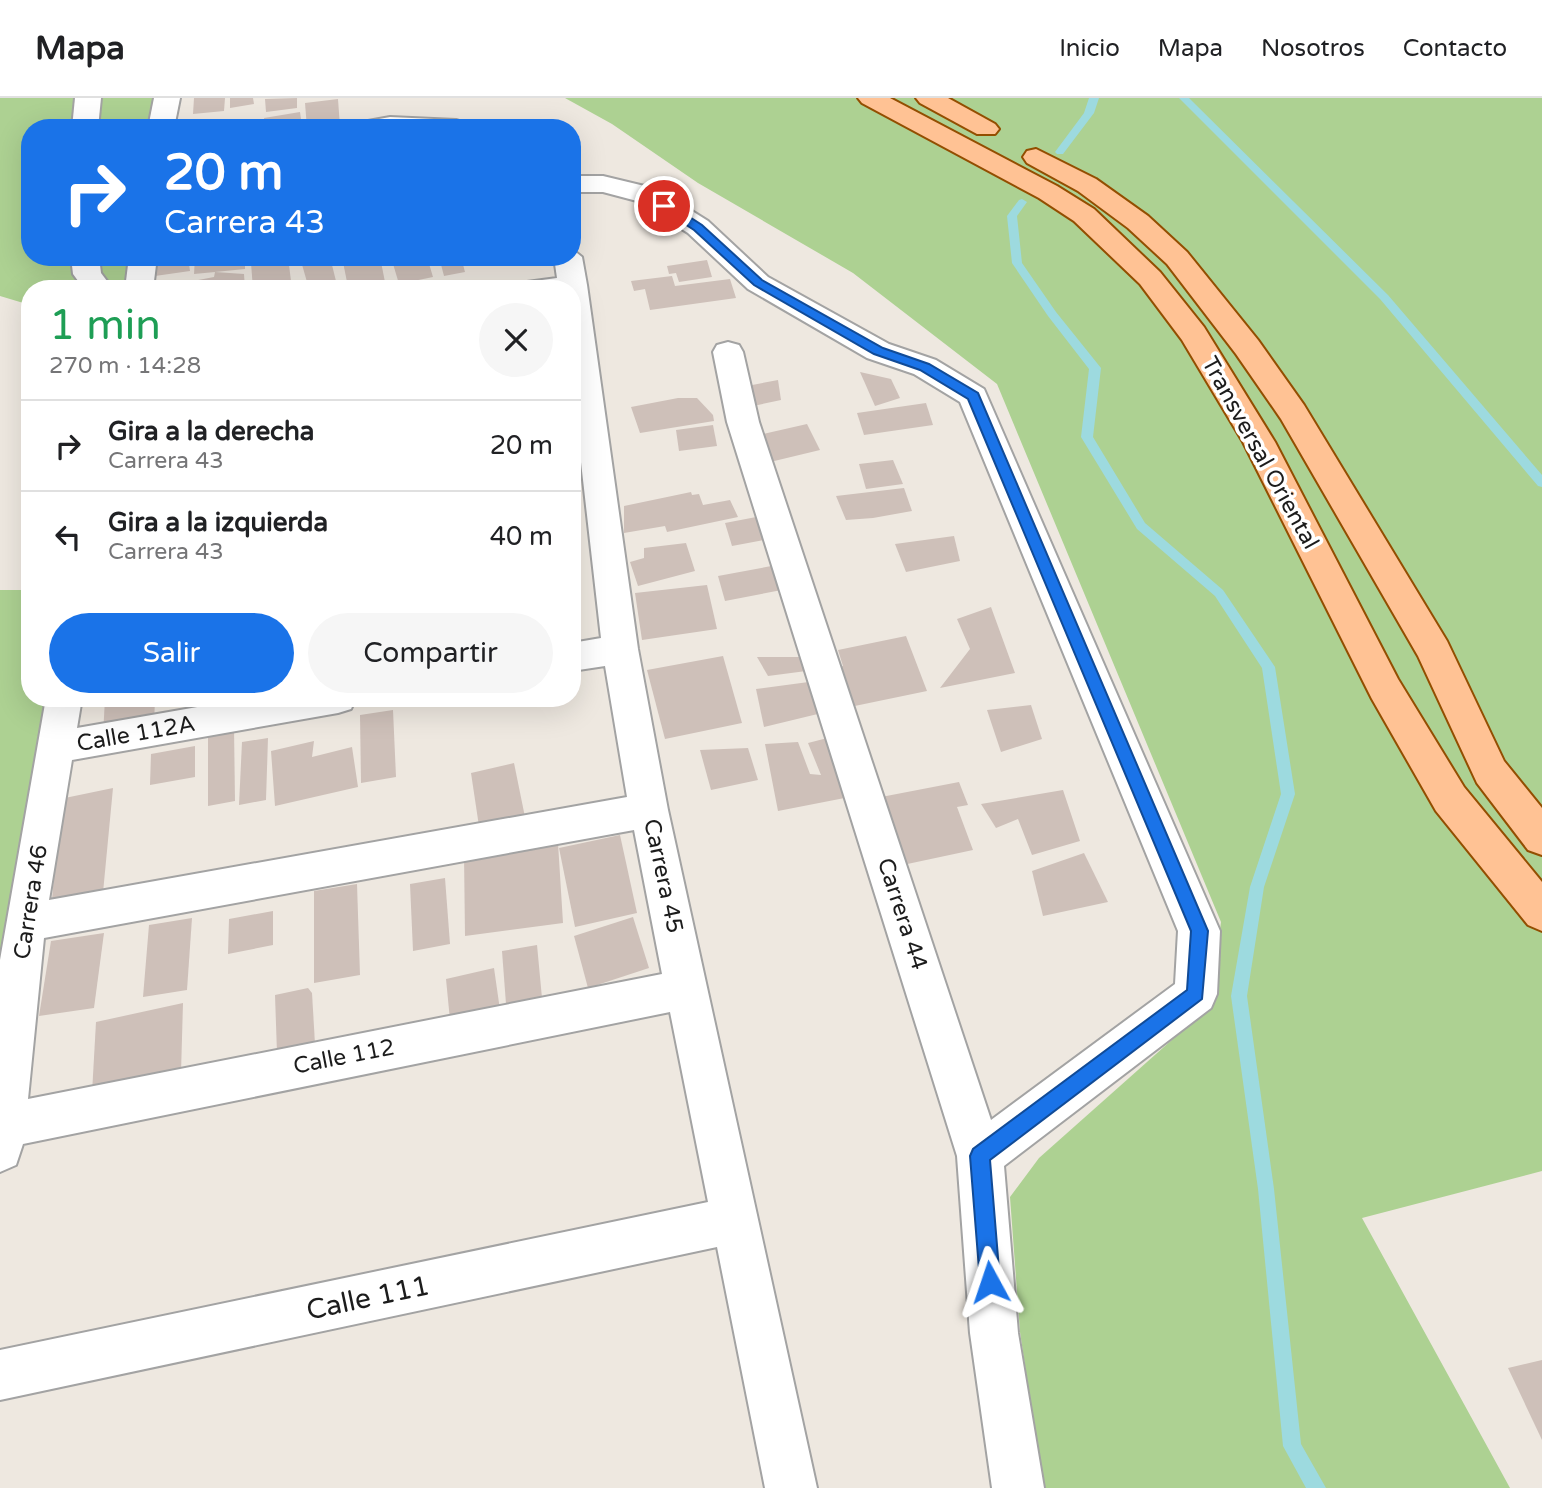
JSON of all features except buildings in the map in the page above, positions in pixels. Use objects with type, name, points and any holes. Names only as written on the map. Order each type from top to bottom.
[{"type":"main road","name":"Transversal Oriental","points":[[871,98],[1048,192],[1084,215],[1150,278],[1194,334],[1259,442],[1385,690],[1450,799],[1542,912]]},
{"type":"main road","name":"Transversal Oriental","points":[[929,98],[1087,185],[1138,222],[1177,258],[1202,287],[1293,413],[1434,651],[1490,772],[1542,838]]},
{"type":"street","points":[[86,119],[88,98]]},
{"type":"street","points":[[162,119],[167,98]]},
{"type":"street","points":[[581,184],[603,184],[647,195],[698,227],[758,283],[878,351],[925,367],[973,396],[1199,931],[1196,994],[980,1156]]},
{"type":"street","name":"Carrera 44","points":[[728,352],[743,422],[980,1156],[994,1333],[1018,1488]]},
{"type":"street","name":"Carrera 45","points":[[581,400],[588,517],[620,649],[649,810],[791,1488]]},
{"type":"street","points":[[581,656],[620,649]]},
{"type":"street","name":"Carrera 46","points":[[1,1137],[25,923],[63,707]]},
{"type":"street","name":"Calle 112A","points":[[57,747],[286,707]]},
{"type":"street","points":[[25,923],[649,810]]},
{"type":"street","name":"Calle 112","points":[[1,1137],[686,989]]},
{"type":"street","name":"Calle 111","points":[[0,1376],[736,1220]]},
{"type":"green space","points":[[0,98],[167,98],[163,119],[21,119],[21,266],[142,266],[140,280],[21,280],[21,302],[0,296]]},
{"type":"green space","points":[[565,98],[1542,98],[1542,1171],[1362,1218],[1510,1488],[1043,1488],[1020,1332],[1010,1197],[1039,1158],[1210,1006],[1221,922],[997,384],[853,273],[698,183],[612,124]]},
{"type":"green space","points":[[0,590],[21,590],[21,707],[62,707],[25,923],[0,952]]},
{"type":"waterway","points":[[1060,152],[1089,113],[1094,98]]},
{"type":"waterway","points":[[1184,98],[1384,297],[1542,483]]},
{"type":"waterway","points":[[1022,202],[1012,216],[1017,263],[1052,314],[1095,368],[1087,437],[1141,526],[1219,593],[1268,667],[1288,794],[1257,887],[1239,996],[1266,1189],[1292,1446],[1317,1488]]},
{"type":"route","points":[[664,206],[698,227],[758,283],[878,351],[925,367],[973,396],[1199,931],[1196,994],[980,1156],[990,1282]]}]
